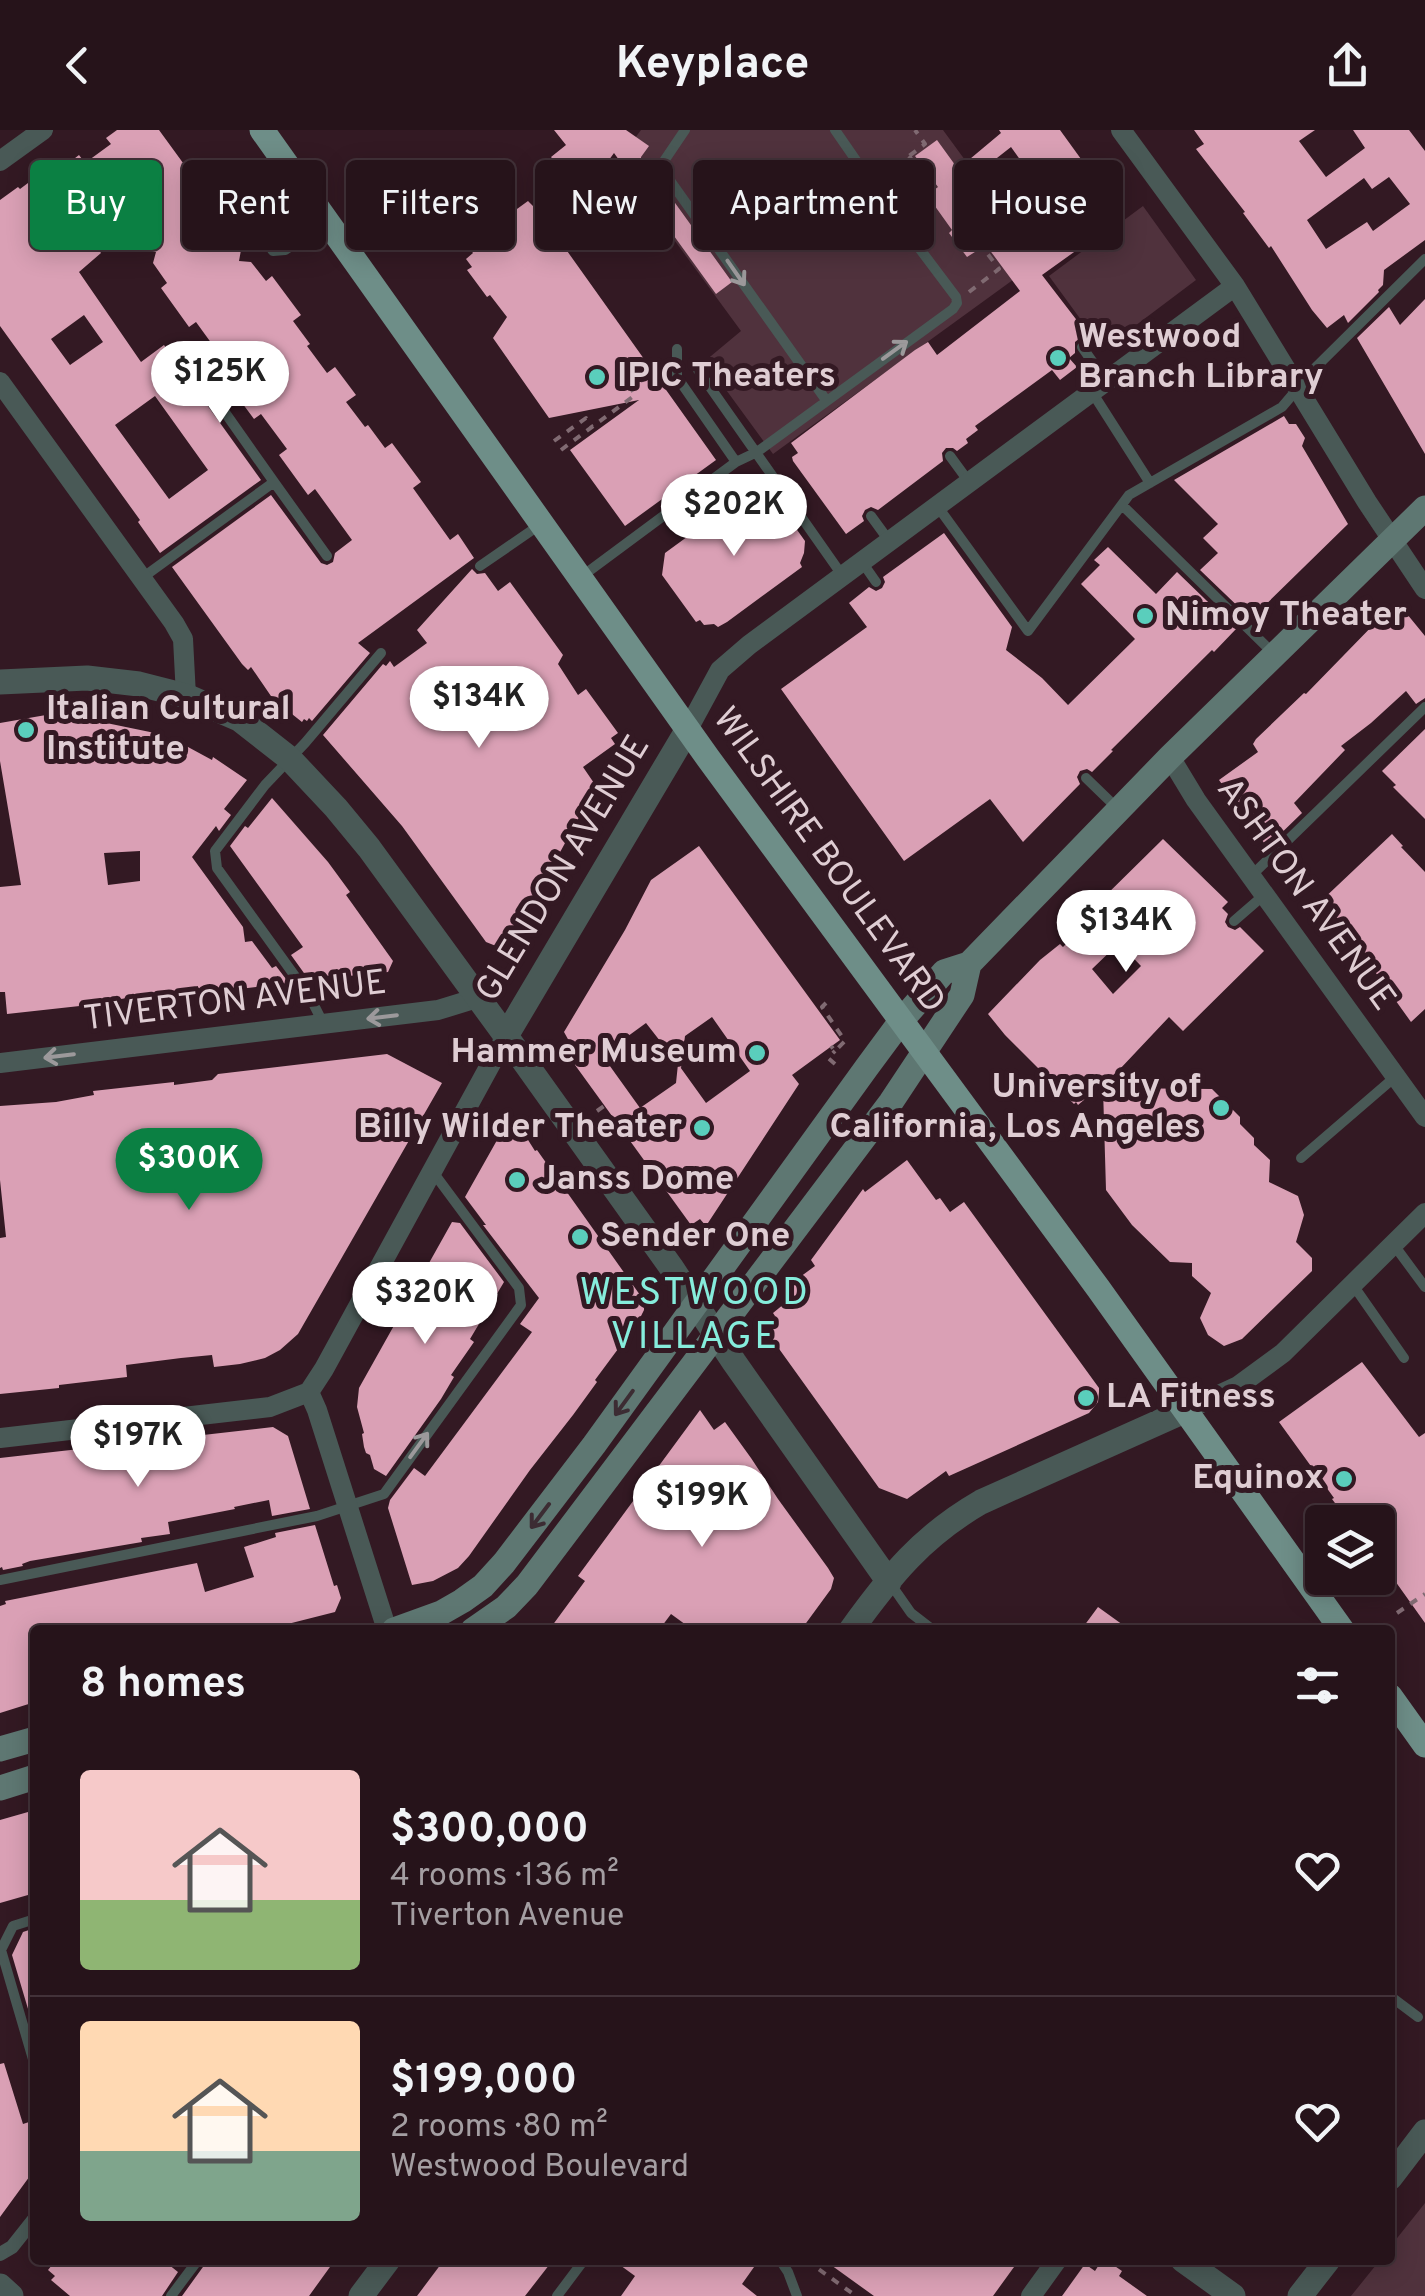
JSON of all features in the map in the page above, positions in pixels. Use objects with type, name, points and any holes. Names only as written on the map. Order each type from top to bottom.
[{"type":"main road","name":"WILSHIRE BOULEVARD","points":[[262,130],[708,758],[1098,1288],[1338,1625]]},
{"type":"main road","points":[[405,1625],[442,1613],[462,1601],[504,1564],[901,1021],[944,972],[970,964],[1170,757],[1425,508]]},
{"type":"main road","points":[[479,1625],[506,1607],[527,1585],[881,1116],[962,996],[970,964]]},
{"type":"main road","points":[[1395,1703],[1425,1745]]},
{"type":"main road","points":[[0,1749],[30,1740]]},
{"type":"main road","points":[[0,1788],[30,1779]]},
{"type":"street","points":[[0,161],[43,130]]},
{"type":"street","points":[[1121,130],[1234,286],[1425,588]]},
{"type":"street","name":"GLENDON AVENUE","points":[[309,1392],[506,1036],[720,670],[1234,286]]},
{"type":"street","points":[[0,382],[183,639],[186,696]]},
{"type":"street","points":[[0,682],[88,678],[139,684],[186,696],[239,719],[289,758],[369,848],[506,1036],[889,1582]]},
{"type":"street","name":"ASHTON AVENUE","points":[[1170,757],[1196,800],[1425,1117]]},
{"type":"street","name":"TIVERTON AVENUE","points":[[0,1063],[438,1010],[477,998]]},
{"type":"street","points":[[855,1625],[908,1556],[950,1521],[974,1506],[1238,1386],[1262,1370],[1283,1354],[1425,1212]]},
{"type":"street","points":[[0,1438],[270,1407],[309,1392],[388,1625]]},
{"type":"street","points":[[1395,2171],[1425,2132]]},
{"type":"street","points":[[0,2254],[12,2247],[30,2224]]},
{"type":"street","points":[[361,2296],[384,2265]]},
{"type":"street","points":[[1031,2296],[1053,2265]]},
{"type":"street","points":[[1191,2265],[1233,2296]]},
{"type":"street","points":[[1300,2296],[1324,2265]]},
{"type":"street","points":[[0,2286],[12,2296]]},
{"type":"lane","points":[[684,130],[662,164],[666,175],[826,400]]},
{"type":"lane","points":[[835,130],[856,160]]},
{"type":"lane","points":[[352,256],[360,250]]},
{"type":"lane","points":[[580,577],[953,309],[956,297],[921,250]]},
{"type":"lane","points":[[938,507],[1028,631],[1129,495],[1282,407],[1316,367],[1425,260]]},
{"type":"lane","points":[[1082,347],[1150,483]]},
{"type":"lane","points":[[677,349],[677,377],[736,462]]},
{"type":"lane","points":[[180,350],[327,556]]},
{"type":"lane","points":[[698,370],[843,576]]},
{"type":"lane","points":[[950,456],[970,483]]},
{"type":"lane","points":[[142,578],[274,482]]},
{"type":"lane","points":[[1122,505],[1275,655]]},
{"type":"lane","points":[[870,516],[890,542]]},
{"type":"lane","points":[[480,566],[542,523]]},
{"type":"lane","points":[[862,562],[876,582]]},
{"type":"lane","points":[[323,1024],[310,997],[217,868],[215,851],[265,785],[306,743],[380,653]]},
{"type":"lane","points":[[1251,876],[1425,708]]},
{"type":"lane","points":[[1086,778],[1118,810]]},
{"type":"lane","points":[[1234,920],[1264,894]]},
{"type":"lane","points":[[1301,1158],[1396,1076]]},
{"type":"lane","points":[[0,1580],[317,1516],[384,1494],[520,1305],[518,1288],[432,1172]]},
{"type":"lane","points":[[1394,1244],[1425,1287]]},
{"type":"lane","points":[[1354,1285],[1404,1358]]},
{"type":"lane","points":[[889,1582],[911,1613],[927,1625]]},
{"type":"lane","points":[[30,1920],[13,1926],[0,1950],[30,2049]]},
{"type":"lane","points":[[1395,2000],[1418,2017]]},
{"type":"lane","points":[[171,2296],[194,2265]]},
{"type":"lane","points":[[557,2296],[580,2265]]},
{"type":"lane","points":[[783,2265],[795,2292]]},
{"type":"path","points":[[904,160],[925,144],[915,130]]},
{"type":"path","points":[[909,156],[912,160]]},
{"type":"path","points":[[956,300],[999,269],[985,250]]},
{"type":"path","points":[[561,450],[635,395],[630,388],[644,378],[657,369],[677,368]]},
{"type":"path","points":[[554,440],[586,418],[592,427]]},
{"type":"path","points":[[826,1003],[822,1007],[844,1041],[833,1048],[828,1058],[835,1064]]},
{"type":"path","points":[[597,1111],[604,1106]]},
{"type":"path","points":[[1398,1613],[1425,1594]]},
{"type":"path","points":[[813,2265],[856,2296]]},
{"type":"shaded area","points":[[641,130],[943,130],[965,160],[954,160],[954,250],[1031,250],[1039,261],[773,454],[705,361],[741,331],[673,238],[673,160],[618,160]]},
{"type":"shaded area","points":[[1143,206],[1196,280],[1103,350],[1049,276],[1084,250],[1123,250],[1123,221]]},
{"type":"shaded area","points":[[1425,2203],[1425,2296],[1351,2296],[1376,2265],[1395,2265],[1395,2241]]},
{"type":"building","points":[[117,130],[159,130],[182,162],[182,250],[241,250],[239,261],[251,262],[266,281],[272,276],[301,315],[293,321],[310,344],[307,346],[327,373],[335,367],[356,395],[346,402],[385,448],[392,443],[421,482],[413,488],[450,540],[458,534],[474,558],[358,643],[370,653],[312,721],[309,718],[302,722],[273,699],[251,667],[248,670],[242,664],[172,567],[271,495],[321,563],[333,562],[335,553],[352,540],[315,489],[308,495],[279,455],[287,449],[261,414],[254,419],[225,380],[233,373],[196,322],[189,327],[161,288],[167,283],[153,263],[156,252],[144,250],[162,250],[162,160],[89,160],[111,144],[106,138]]},
{"type":"building","points":[[554,130],[626,130],[649,146],[641,160],[619,160],[614,153],[609,160],[553,160],[551,157],[566,145]]},
{"type":"building","points":[[999,130],[1060,130],[1082,160],[1020,160],[1011,147],[994,160],[969,160],[1001,133]]},
{"type":"building","points":[[1194,130],[1315,130],[1299,141],[1326,177],[1365,148],[1353,130],[1409,130],[1425,151],[1425,240],[1384,270],[1379,292],[1348,323],[1344,315],[1327,328],[1271,246],[1196,149],[1204,144]],"holes":[[[1389,177],[1410,204],[1373,231],[1367,222],[1326,249],[1307,220],[1364,178],[1372,189]]]},
{"type":"building","points":[[937,140],[954,163],[954,240],[949,233],[952,230],[934,205],[934,190],[938,187],[934,182],[934,160],[918,160],[915,156]]},
{"type":"building","points":[[30,182],[30,250],[99,250],[101,253],[79,272],[141,362],[164,345],[261,480],[160,553],[0,326],[0,200]],"holes":[[[84,315],[103,342],[70,365],[51,339]],[[155,396],[208,470],[169,499],[115,425]]]},
{"type":"building","points":[[673,200],[693,228],[693,250],[709,250],[732,282],[716,294],[673,235]]},
{"type":"building","points":[[528,201],[535,208],[535,250],[566,250],[716,460],[625,526],[570,450],[639,400],[549,418],[493,338],[507,317],[467,270],[472,267],[466,259],[473,253],[471,250],[515,250],[515,210]]},
{"type":"building","points":[[990,250],[1077,250],[1042,275],[1092,340],[1080,338],[1075,342],[1075,353],[1069,358],[1077,367],[1060,380],[1052,370],[975,426],[978,430],[966,439],[968,443],[957,451],[946,448],[943,461],[878,510],[865,510],[864,521],[846,534],[793,461],[798,453],[791,443],[915,350],[928,342],[937,355],[1020,291]]},
{"type":"building","points":[[1425,299],[1425,454],[1357,338],[1389,307],[1400,325]]},
{"type":"building","points":[[1284,416],[1289,424],[1296,424],[1305,438],[1302,446],[1348,524],[1249,617],[1200,570],[1218,553],[1203,538],[1218,524],[1174,480]]},
{"type":"building","points":[[747,493],[775,499],[805,541],[802,567],[727,622],[718,627],[704,625],[700,620],[696,622],[662,575],[665,553]]},
{"type":"building","points":[[944,533],[1012,627],[1006,650],[1068,705],[1135,639],[1081,584],[1100,565],[1094,560],[1108,547],[1156,594],[1177,572],[1236,629],[1092,772],[1080,771],[1080,784],[1023,842],[990,799],[904,861],[781,689],[867,627],[849,603],[869,587],[876,591],[882,588],[883,577]]},
{"type":"building","points":[[472,569],[477,574],[485,573],[498,591],[510,582],[563,655],[558,664],[578,695],[586,689],[618,733],[611,738],[615,744],[583,767],[596,786],[514,937],[502,946],[486,942],[402,826],[323,735],[383,664],[386,666],[390,661],[394,667],[427,643],[417,630]]},
{"type":"building","points":[[1393,611],[1407,614],[1425,636],[1425,698],[1416,704],[1406,691],[1341,746],[1345,750],[1294,803],[1302,813],[1267,847],[1219,780],[1258,752],[1253,744],[1256,739],[1381,617]]},
{"type":"building","points":[[46,715],[47,719],[88,715],[87,719],[150,732],[212,760],[213,757],[247,780],[224,809],[231,815],[219,831],[216,826],[192,857],[243,927],[245,942],[252,941],[289,983],[198,994],[198,986],[163,997],[137,996],[116,1002],[7,1014],[5,992],[0,992],[0,887],[21,885],[0,761],[0,723]],"holes":[[[140,851],[140,881],[108,885],[104,853]]]},
{"type":"building","points":[[1425,729],[1425,819],[1382,771]]},
{"type":"building","points":[[272,798],[350,892],[346,895],[393,961],[388,972],[309,980],[291,955],[303,947],[230,846]]},
{"type":"building","points":[[1392,834],[1425,872],[1425,1009],[1411,1022],[1348,934],[1345,938],[1319,903]]},
{"type":"building","points":[[1163,839],[1228,902],[1222,908],[1228,914],[1228,927],[1240,927],[1264,951],[1183,1031],[1169,1017],[1119,1070],[1078,1105],[988,1014],[1040,960],[1060,944],[1063,947],[1097,913],[1093,908]],"holes":[[[1119,943],[1141,966],[1113,994],[1092,969]]]},
{"type":"building","name":"Hammer Museum","points":[[699,846],[840,1040],[792,1075],[799,1084],[706,1226],[700,1219],[691,1225],[562,1047],[569,1041],[564,1032],[651,880]],"holes":[[[712,1017],[750,1071],[706,1103],[678,1064],[681,1068],[685,1036]],[[646,1023],[678,1064],[676,1083],[640,1108],[602,1055]]]},
{"type":"building","points":[[387,1054],[442,1083],[298,1334],[280,1350],[265,1358],[214,1367],[212,1355],[126,1365],[127,1377],[0,1394],[0,1238],[6,1237],[0,1180],[0,1106],[56,1102],[94,1095],[93,1091],[174,1085],[212,1080],[218,1074]]},
{"type":"building","points":[[1103,1088],[1212,1089],[1240,1117],[1240,1124],[1254,1138],[1254,1145],[1270,1160],[1269,1182],[1298,1196],[1304,1215],[1296,1242],[1312,1258],[1312,1271],[1242,1339],[1224,1346],[1208,1335],[1200,1318],[1211,1293],[1192,1276],[1192,1263],[1170,1262],[1132,1225],[1106,1190]]},
{"type":"building","points":[[518,1124],[537,1150],[640,1295],[644,1310],[597,1382],[469,1556],[458,1568],[433,1581],[412,1585],[388,1508],[390,1500],[414,1468],[425,1476],[532,1332],[520,1324],[539,1298],[465,1197],[505,1126]]},
{"type":"building","points":[[907,1160],[936,1200],[940,1198],[950,1212],[964,1202],[1099,1392],[1098,1402],[1089,1413],[949,1476],[946,1471],[907,1499],[879,1488],[772,1339],[774,1334],[767,1323],[784,1304],[782,1300],[793,1293],[789,1287],[815,1266],[811,1260],[863,1189],[865,1192]]},
{"type":"building","points":[[452,1222],[460,1223],[504,1282],[441,1399],[386,1476],[374,1469],[364,1447],[357,1407],[359,1388]]},
{"type":"building","points":[[1362,1362],[1419,1437],[1425,1433],[1425,1623],[1395,1581],[1395,1505],[1336,1505],[1279,1422]]},
{"type":"building","points":[[700,1410],[714,1430],[725,1422],[834,1578],[831,1589],[805,1625],[686,1625],[671,1614],[663,1625],[553,1625],[585,1581],[578,1576]]},
{"type":"building","points":[[273,1427],[288,1436],[310,1509],[272,1516],[269,1500],[168,1522],[170,1534],[141,1538],[142,1542],[0,1568],[0,1458]]},
{"type":"building","points":[[315,1525],[341,1598],[335,1612],[284,1625],[30,1625],[30,1704],[0,1713],[0,1606],[5,1601],[197,1563],[205,1592],[254,1577],[244,1547],[276,1537],[275,1533]]},
{"type":"building","points":[[1098,1607],[1123,1625],[1085,1625]]},
{"type":"building","points":[[30,1811],[30,1894],[0,1903],[0,1820]]},
{"type":"building","points":[[30,1930],[30,2016],[12,1955],[23,1932]]},
{"type":"building","points":[[4,2063],[23,2124],[30,2122],[30,2176],[0,2217],[0,2064]]},
{"type":"building","points":[[52,2265],[169,2265],[178,2272],[162,2296],[70,2296],[51,2280],[55,2276],[48,2270]]},
{"type":"building","points":[[204,2265],[331,2265],[309,2296],[182,2296]]},
{"type":"building","points":[[440,2265],[549,2265],[525,2296],[417,2296]]},
{"type":"building","points":[[620,2265],[755,2265],[742,2284],[757,2296],[621,2296],[635,2276]]},
{"type":"building","points":[[831,2265],[1015,2265],[993,2296],[874,2296]]},
{"type":"building","points":[[1084,2265],[1095,2271],[1099,2265],[1113,2265],[1122,2271],[1119,2276],[1147,2296],[1062,2296]]},
{"type":"place","name":"Westwood Branch Library","points":[[1058,358]]},
{"type":"place","name":"IPIC Theaters","points":[[597,377]]},
{"type":"place","name":"Nimoy Theater","points":[[1145,616]]},
{"type":"place","name":"Italian Cultural Institute","points":[[26,730]]},
{"type":"place","name":"Hammer Museum","points":[[757,1053]]},
{"type":"place","name":"University of California, Los Angeles","points":[[1221,1108]]},
{"type":"place","name":"Billy Wilder Theater","points":[[702,1128]]},
{"type":"place","name":"Janss Dome","points":[[517,1180]]},
{"type":"place","name":"Sender One","points":[[580,1237]]},
{"type":"place","name":"LA Fitness","points":[[1086,1398]]},
{"type":"place","name":"Equinox","points":[[1344,1479]]},
{"type":"district","name":"WESTWOOD VILLAGE","points":[[695,1316]]}]
